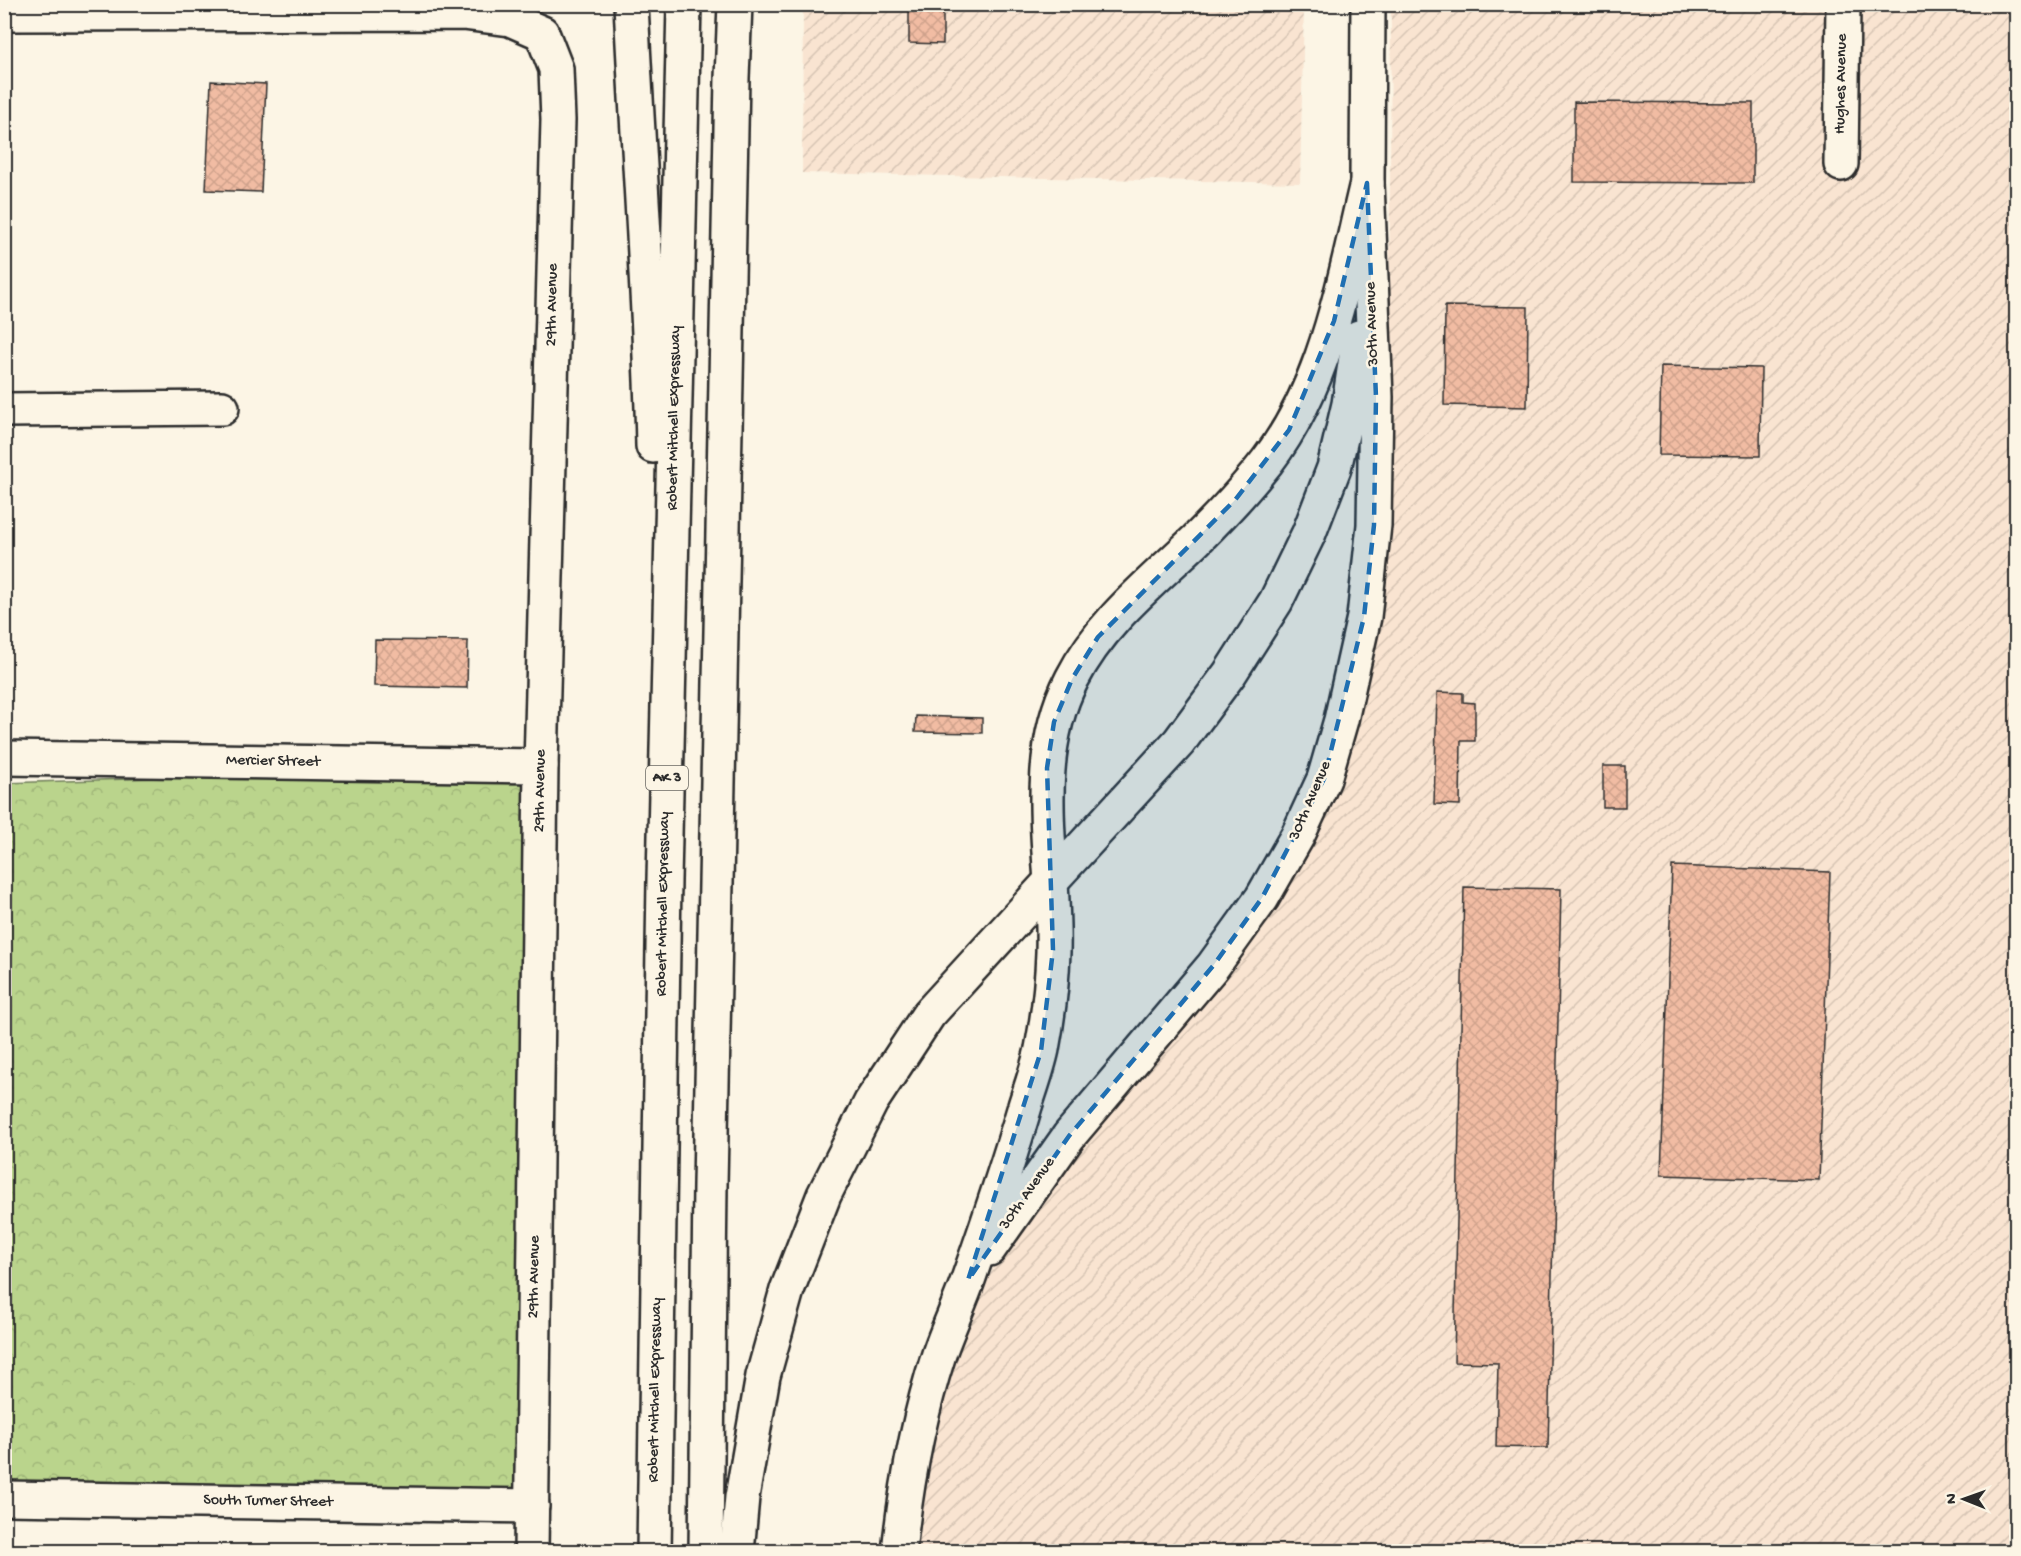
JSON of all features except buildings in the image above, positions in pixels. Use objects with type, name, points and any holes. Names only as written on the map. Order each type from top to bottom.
[{"type":"main road","points":[[632,4],[638,153],[651,356],[664,880]]},
{"type":"main road","name":"Robert Mitchell Expressway","points":[[654,1551],[664,880],[684,4]]},
{"type":"main road","points":[[706,1551],[710,1185],[731,90],[735,4]]},
{"type":"main road","name":"30th Avenue","points":[[968,1280],[1069,1136],[1213,966],[1262,898],[1298,835],[1324,779],[1341,720],[1364,617],[1374,525],[1376,397],[1367,183],[1368,4]]},
{"type":"main road","name":"Hughes Avenue","points":[[1841,164],[1843,4]]},
{"type":"main road","name":"29th Avenue","points":[[4,14],[462,14],[510,19],[542,33],[556,69],[558,120],[542,766],[531,1551]]},
{"type":"main road","points":[[737,1551],[742,1497],[763,1376],[787,1290],[824,1195],[871,1102],[929,1014],[1179,742],[1230,673],[1276,601],[1309,533],[1334,468],[1349,404],[1360,326],[1367,183]]},
{"type":"main road","name":"30th Avenue","points":[[899,1551],[904,1499],[924,1403],[940,1350],[968,1280],[1019,1128],[1041,1052],[1049,1000],[1053,950],[1047,768],[1054,722],[1072,679],[1098,638],[1132,600],[1235,500],[1261,471],[1289,430],[1312,380],[1334,321],[1367,183]]},
{"type":"main road","points":[[4,410],[222,408]]},
{"type":"main road","name":"Mercier Street","points":[[4,758],[542,766]]},
{"type":"main road","name":"South Turner Street","points":[[4,1498],[532,1506]]},
{"type":"highlighted area","points":[[1367,183],[1376,397],[1374,525],[1364,617],[1324,779],[1262,898],[1213,966],[1069,1136],[968,1280],[1041,1051],[1053,950],[1047,768],[1054,722],[1072,679],[1098,637],[1235,500],[1289,430],[1334,321]]},
{"type":"shaded area","points":[[803,5],[1304,5],[1300,183],[802,173]]},
{"type":"shaded area","points":[[1391,5],[2016,5],[2016,1551],[912,1552],[931,1431],[955,1351],[994,1266],[1016,1225],[1317,806],[1389,364]]},
{"type":"green space","points":[[541,766],[532,1506],[5,1498],[4,783]]}]
